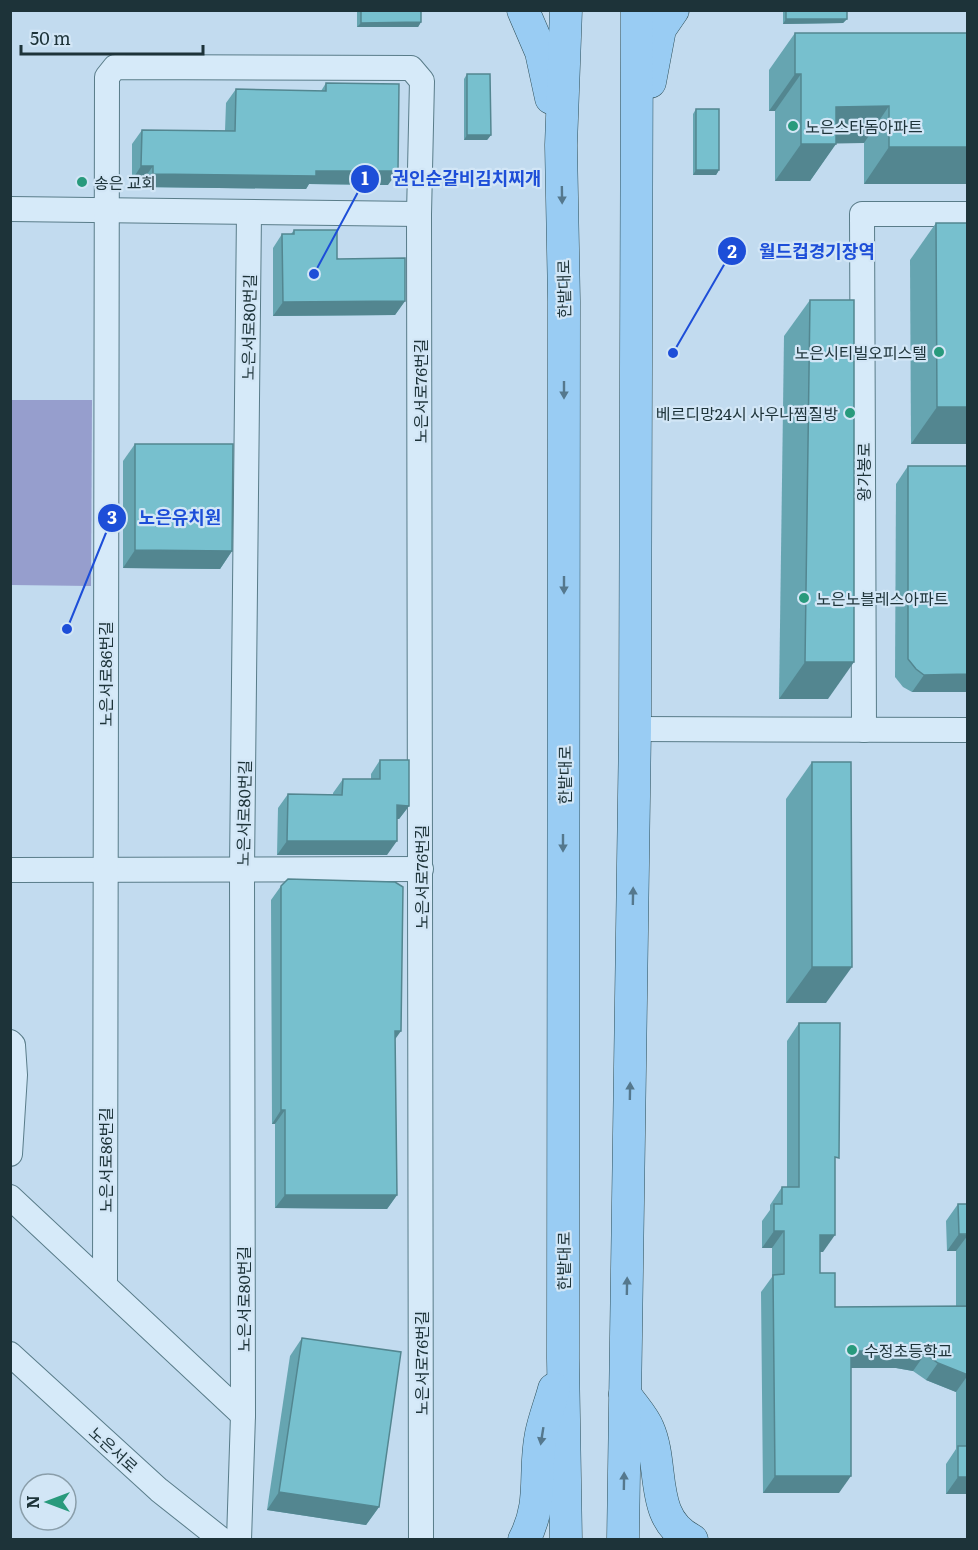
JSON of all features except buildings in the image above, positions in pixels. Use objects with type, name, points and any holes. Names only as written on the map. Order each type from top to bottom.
[{"type":"main road","points":[[523,10],[541,52],[561,146]]},
{"type":"main road","name":"한밭대로","points":[[566,10],[561,146],[564,301],[563,1359],[566,1539]]},
{"type":"main road","points":[[623,1539],[636,729],[636,10]]},
{"type":"main road","points":[[635,138],[649,89],[660,29],[673,10]]},
{"type":"main road","points":[[524,1539],[534,1522],[538,1497],[541,1436],[563,1359]]},
{"type":"main road","points":[[625,1394],[648,1428],[656,1462],[660,1498],[668,1518],[681,1534],[692,1539]]},
{"type":"street","name":"노은서로86번길","points":[[105,1284],[107,77],[115,67]]},
{"type":"street","name":"노은서로76번길","points":[[115,67],[411,68],[422,81],[419,214],[421,1539]]},
{"type":"street","points":[[10,209],[419,214]]},
{"type":"street","name":"노은서로80번길","points":[[239,1539],[243,1415],[242,870],[249,212]]},
{"type":"street","name":"왕가봉로","points":[[864,729],[862,214],[968,214]]},
{"type":"street","points":[[636,729],[968,730]]},
{"type":"street","points":[[10,870],[421,869]]},
{"type":"street","points":[[10,1042],[13,1046],[15,1075],[10,1154]]},
{"type":"street","points":[[10,1197],[243,1415]]},
{"type":"street","name":"노은서로","points":[[10,1354],[159,1490],[222,1539]]},
{"type":"shaded area","points":[[11,400],[92,400],[91,586],[11,585]]},
{"type":"place","name":"노은스타돔아파트","points":[[793,126]]},
{"type":"place","name":"송은 교회","points":[[82,182]]},
{"type":"place","name":"권인순갈비김치찌개","points":[[314,274]]},
{"type":"place","name":"노은시티빌오피스텔","points":[[939,352]]},
{"type":"place","name":"월드컵경기장역","points":[[673,353]]},
{"type":"place","name":"베르디망24시 사우나찜질방","points":[[850,413]]},
{"type":"place","name":"노은노블레스아파트","points":[[804,598]]},
{"type":"place","name":"노은유치원","points":[[67,629]]},
{"type":"place","name":"수정초등학교","points":[[852,1350]]}]
